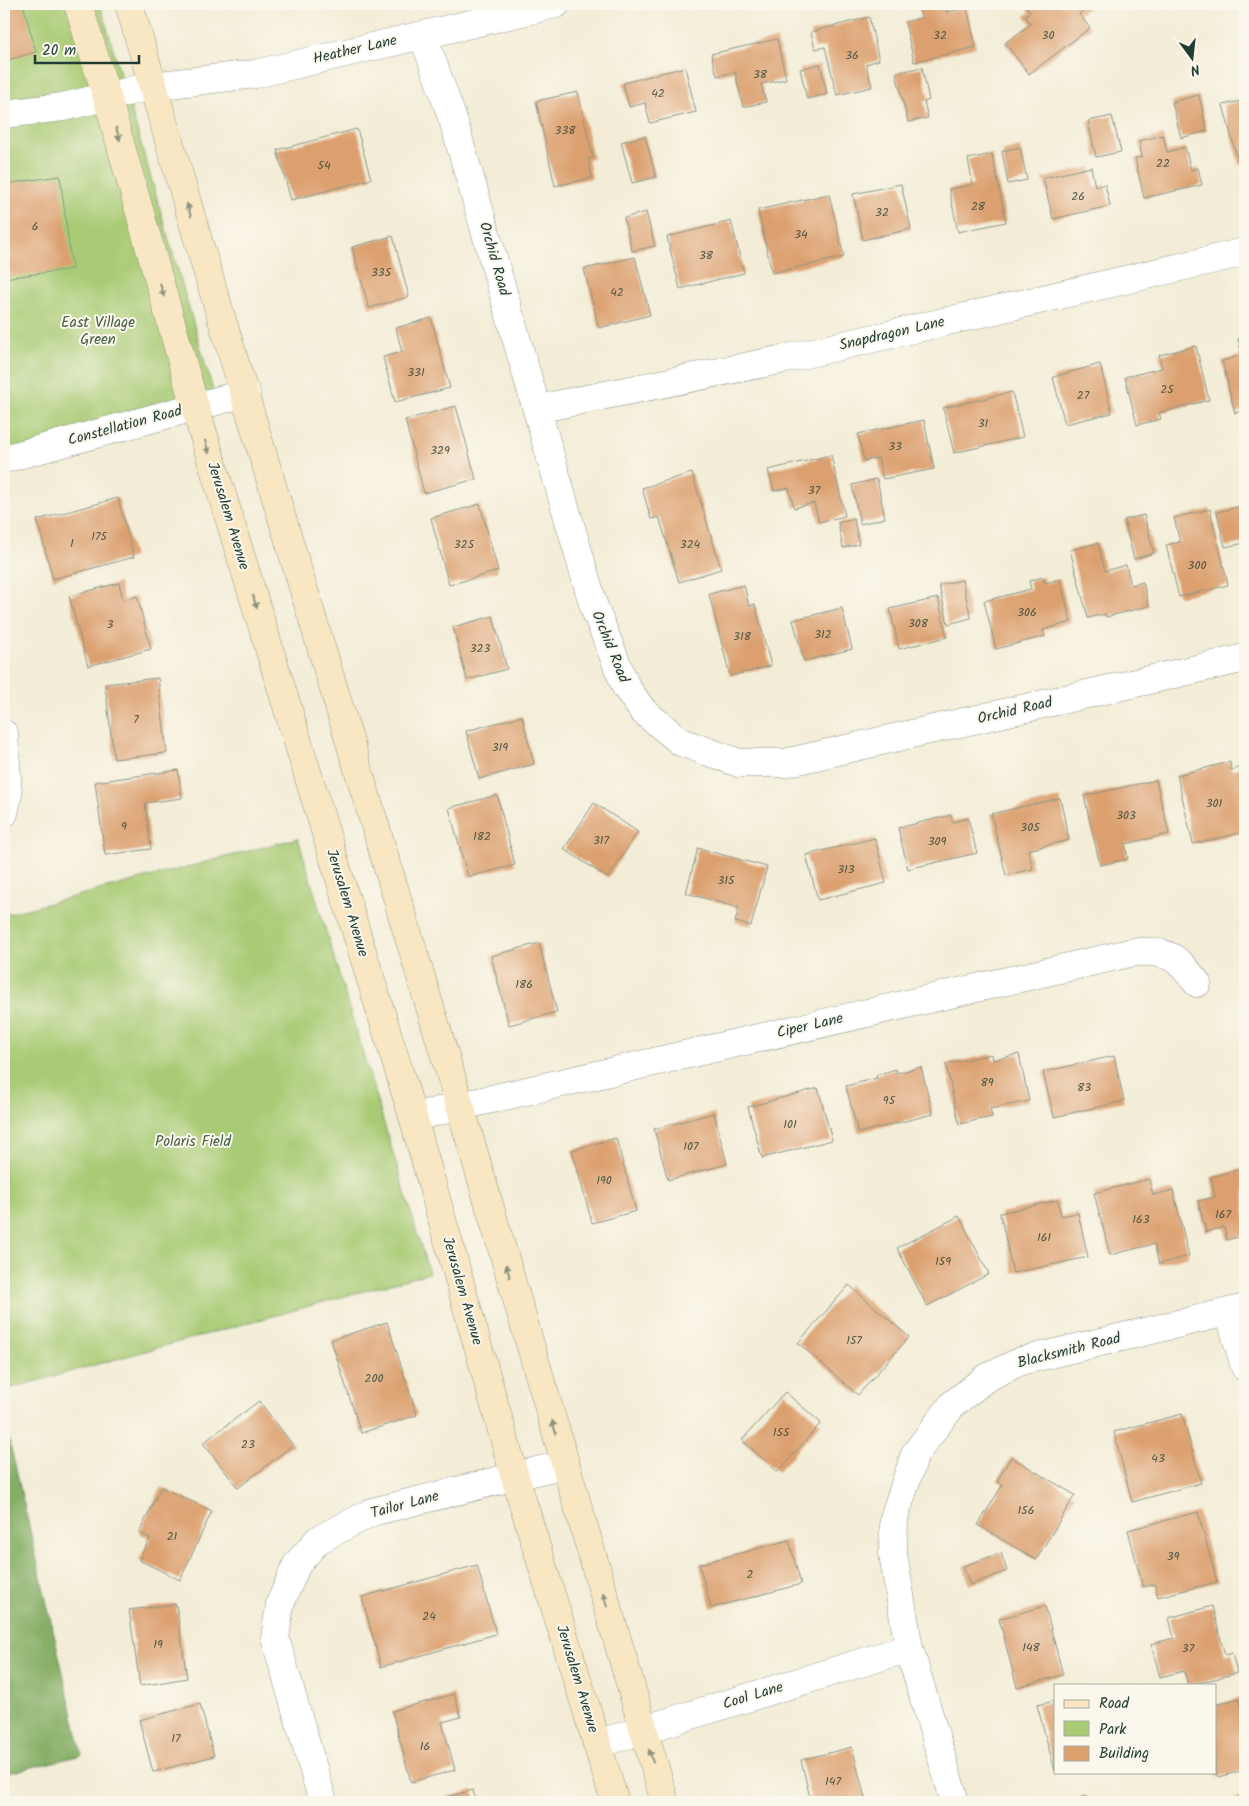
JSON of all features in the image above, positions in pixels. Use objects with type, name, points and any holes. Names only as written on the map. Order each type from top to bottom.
[{"type":"main road","name":"Jerusalem Avenue","points":[[78,4],[107,97],[195,407],[413,1117],[515,1477],[615,1802]]},
{"type":"main road","points":[[129,4],[152,86],[460,1106],[665,1802]]},
{"type":"street","name":"Heather Lane","points":[[152,86],[254,74],[556,4]]},
{"type":"street","name":"Orchid Road","points":[[423,35],[454,123],[594,607],[626,687],[644,710],[681,742],[739,763],[786,763],[1245,658]]},
{"type":"street","points":[[4,114],[63,107],[152,86]]},
{"type":"street","name":"Snapdragon Lane","points":[[537,410],[784,359],[1245,252]]},
{"type":"street","name":"Constellation Road","points":[[4,459],[246,393]]},
{"type":"street","points":[[4,734],[8,794],[4,813]]},
{"type":"street","name":"Ciper Lane","points":[[413,1117],[1134,952],[1151,951],[1164,953],[1186,968],[1197,982]]},
{"type":"street","points":[[1237,1310],[1245,1367]]},
{"type":"street","name":"Blacksmith Road","points":[[954,1802],[909,1648],[893,1554],[894,1518],[916,1454],[953,1404],[986,1378],[1020,1361],[1237,1310]]},
{"type":"street","name":"Tailor Lane","points":[[323,1802],[275,1638],[280,1604],[297,1564],[318,1540],[372,1512],[565,1464]]},
{"type":"street","name":"Cool Lane","points":[[597,1744],[909,1648]]},
{"type":"green space","name":"East Village Green","points":[[4,4],[100,4],[215,397],[4,456]]},
{"type":"green space","name":"Polaris Field","points":[[298,838],[429,1273],[4,1390],[4,915]]},
{"type":"green space","points":[[4,1418],[82,1755],[4,1774]]},
{"type":"building","points":[[4,4],[23,4],[36,52],[4,61]]},
{"type":"building","points":[[945,4],[947,12],[967,8],[976,47],[914,62],[905,22],[921,18],[919,8]]},
{"type":"building","points":[[1024,4],[1086,4],[1089,7],[1079,14],[1090,28],[1029,74],[1005,43],[1031,24],[1025,16],[1030,12]]},
{"type":"building","points":[[869,17],[879,60],[866,64],[872,87],[837,95],[825,47],[815,49],[811,32]]},
{"type":"building","points":[[777,39],[786,79],[761,84],[766,102],[743,107],[735,72],[717,76],[711,54]]},
{"type":"building","points":[[820,64],[827,94],[807,99],[800,69]]},
{"type":"building","points":[[685,67],[696,112],[650,123],[645,103],[629,107],[623,83]]},
{"type":"building","points":[[922,67],[929,100],[924,102],[928,118],[908,122],[896,73]]},
{"type":"building","points":[[578,92],[593,158],[588,159],[592,178],[555,186],[536,101]]},
{"type":"building","points":[[1199,95],[1207,131],[1181,138],[1172,102]]},
{"type":"building","points":[[1245,100],[1245,164],[1239,165],[1223,105]]},
{"type":"building","points":[[1112,116],[1121,152],[1096,157],[1088,121]]},
{"type":"building","points":[[357,129],[371,179],[291,200],[277,150]]},
{"type":"building","points":[[1163,135],[1167,152],[1185,147],[1191,170],[1198,168],[1202,185],[1144,198],[1135,158],[1142,157],[1139,141]]},
{"type":"building","points":[[645,136],[656,177],[632,183],[621,142]]},
{"type":"building","points":[[1020,147],[1027,180],[1008,184],[1002,151]]},
{"type":"building","points":[[992,154],[1006,222],[958,232],[949,189],[973,185],[968,159]]},
{"type":"building","points":[[1091,167],[1095,187],[1105,184],[1110,206],[1053,219],[1043,178]]},
{"type":"building","points":[[60,176],[72,269],[4,278],[4,184]]},
{"type":"building","points":[[901,184],[911,229],[863,240],[853,194]]},
{"type":"building","points":[[829,194],[844,257],[772,273],[758,210]]},
{"type":"building","points":[[646,212],[655,246],[632,251],[624,218]]},
{"type":"building","points":[[731,221],[744,273],[680,289],[667,237]]},
{"type":"building","points":[[393,236],[409,297],[369,308],[352,247]]},
{"type":"building","points":[[635,257],[650,315],[599,328],[584,269]]},
{"type":"building","points":[[431,318],[450,388],[395,402],[383,357],[402,352],[396,328]]},
{"type":"building","points":[[1245,337],[1245,410],[1235,413],[1222,361],[1242,355],[1238,339]]},
{"type":"building","points":[[1196,346],[1209,400],[1159,413],[1161,419],[1137,425],[1125,377],[1162,368],[1159,355]]},
{"type":"building","points":[[1100,364],[1112,413],[1065,424],[1053,377]]},
{"type":"building","points":[[1012,392],[1023,437],[954,453],[943,408]]},
{"type":"building","points":[[456,406],[476,479],[424,493],[405,420]]},
{"type":"building","points":[[924,420],[934,469],[883,479],[878,458],[864,461],[858,434]]},
{"type":"building","points":[[831,455],[845,516],[819,522],[814,503],[794,508],[789,488],[774,491],[768,470]]},
{"type":"building","points":[[692,473],[721,569],[679,582],[659,517],[651,519],[642,488]]},
{"type":"building","points":[[877,479],[885,518],[860,524],[852,485]]},
{"type":"building","points":[[118,498],[134,557],[53,579],[37,520]]},
{"type":"building","points":[[480,504],[498,571],[449,585],[431,518]]},
{"type":"building","points":[[1241,506],[1245,524],[1245,543],[1225,547],[1217,512]]},
{"type":"building","points":[[1210,509],[1228,585],[1179,597],[1166,545],[1180,542],[1174,518]]},
{"type":"building","points":[[1144,515],[1154,553],[1134,559],[1124,520]]},
{"type":"building","points":[[854,519],[859,544],[843,548],[838,523]]},
{"type":"building","points":[[1098,543],[1105,571],[1126,565],[1131,585],[1143,582],[1149,606],[1106,617],[1105,614],[1088,618],[1070,550]]},
{"type":"building","points":[[1043,577],[1045,583],[1060,579],[1071,622],[1043,630],[1045,636],[996,649],[984,601],[1031,589],[1029,581]]},
{"type":"building","points":[[962,580],[971,618],[948,624],[939,585]]},
{"type":"building","points":[[119,583],[123,600],[137,596],[151,649],[88,666],[69,596]]},
{"type":"building","points":[[744,585],[749,606],[755,604],[771,666],[730,676],[709,594]]},
{"type":"building","points":[[938,598],[947,637],[899,649],[890,609]]},
{"type":"building","points":[[842,608],[852,649],[804,661],[793,620]]},
{"type":"building","points":[[493,616],[507,669],[467,680],[453,627]]},
{"type":"building","points":[[158,678],[167,753],[114,759],[105,684]]},
{"type":"building","points":[[522,716],[534,764],[479,779],[466,731]]},
{"type":"building","points":[[1230,762],[1231,770],[1245,766],[1245,832],[1193,844],[1177,775]]},
{"type":"building","points":[[178,770],[182,798],[145,803],[151,849],[105,855],[95,782]]},
{"type":"building","points":[[1156,780],[1169,834],[1125,844],[1128,859],[1100,865],[1084,796]]},
{"type":"building","points":[[497,795],[515,865],[468,877],[449,808]]},
{"type":"building","points":[[1060,798],[1069,840],[1028,850],[1033,869],[1006,875],[991,814]]},
{"type":"building","points":[[594,803],[638,832],[608,878],[564,849]]},
{"type":"building","points":[[951,815],[953,822],[968,818],[977,853],[908,869],[898,828]]},
{"type":"building","points":[[875,838],[886,883],[818,900],[806,855]]},
{"type":"building","points":[[698,848],[767,867],[751,926],[735,922],[739,908],[686,893]]},
{"type":"building","points":[[539,943],[557,1012],[509,1025],[491,956]]},
{"type":"building","points":[[992,1054],[993,1060],[1019,1054],[1029,1101],[990,1109],[992,1117],[959,1124],[946,1064]]},
{"type":"building","points":[[1114,1056],[1124,1101],[1054,1117],[1043,1072]]},
{"type":"building","points":[[921,1067],[933,1114],[858,1133],[846,1086],[877,1078],[876,1075],[896,1069],[897,1073]]},
{"type":"building","points":[[818,1088],[832,1140],[762,1158],[748,1107]]},
{"type":"building","points":[[714,1113],[727,1164],[668,1180],[654,1129]]},
{"type":"building","points":[[616,1138],[636,1211],[592,1223],[572,1150]]},
{"type":"building","points":[[1245,1168],[1245,1235],[1227,1240],[1224,1227],[1206,1232],[1198,1201],[1215,1197],[1211,1177]]},
{"type":"building","points":[[1149,1179],[1153,1195],[1173,1190],[1189,1256],[1159,1264],[1154,1244],[1110,1255],[1094,1193]]},
{"type":"building","points":[[1058,1200],[1061,1216],[1078,1213],[1088,1257],[1013,1273],[1000,1213]]},
{"type":"building","points":[[959,1216],[989,1274],[927,1306],[897,1248]]},
{"type":"building","points":[[849,1285],[909,1337],[858,1395],[798,1343]]},
{"type":"building","points":[[387,1322],[417,1415],[361,1433],[331,1340]]},
{"type":"building","points":[[785,1392],[821,1423],[778,1472],[742,1440]]},
{"type":"building","points":[[259,1401],[293,1445],[238,1488],[203,1443]]},
{"type":"building","points":[[1182,1414],[1201,1483],[1132,1502],[1114,1432]]},
{"type":"building","points":[[1011,1457],[1075,1495],[1036,1560],[978,1525],[1003,1484],[997,1481]]},
{"type":"building","points":[[161,1487],[212,1511],[180,1580],[139,1560],[150,1538],[139,1533]]},
{"type":"building","points":[[1198,1512],[1217,1582],[1158,1597],[1155,1584],[1143,1587],[1128,1530]]},
{"type":"building","points":[[789,1540],[801,1584],[711,1608],[699,1564]]},
{"type":"building","points":[[1001,1553],[1007,1571],[970,1585],[963,1566]]},
{"type":"building","points":[[477,1565],[496,1634],[381,1667],[362,1597]]},
{"type":"building","points":[[176,1604],[187,1678],[140,1686],[129,1610]]},
{"type":"building","points":[[1045,1606],[1063,1675],[1017,1687],[999,1619]]},
{"type":"building","points":[[1212,1606],[1225,1655],[1232,1653],[1237,1673],[1196,1684],[1188,1684],[1184,1671],[1160,1677],[1151,1644],[1174,1638],[1169,1618]]},
{"type":"building","points":[[454,1694],[461,1717],[442,1722],[455,1770],[411,1782],[392,1711]]},
{"type":"building","points":[[1239,1698],[1245,1720],[1245,1770],[1218,1777],[1216,1771],[1216,1705]]},
{"type":"building","points":[[1054,1701],[1054,1767],[1037,1705]]},
{"type":"building","points":[[200,1704],[214,1756],[153,1772],[139,1720]]},
{"type":"building","points":[[852,1747],[866,1802],[811,1802],[801,1760]]},
{"type":"building","points":[[473,1790],[476,1802],[428,1802]]},
{"type":"building","points":[[1087,1796],[1088,1802],[1065,1802]]},
{"type":"building","points":[[1245,1796],[1245,1802],[1233,1802],[1232,1800]]}]
